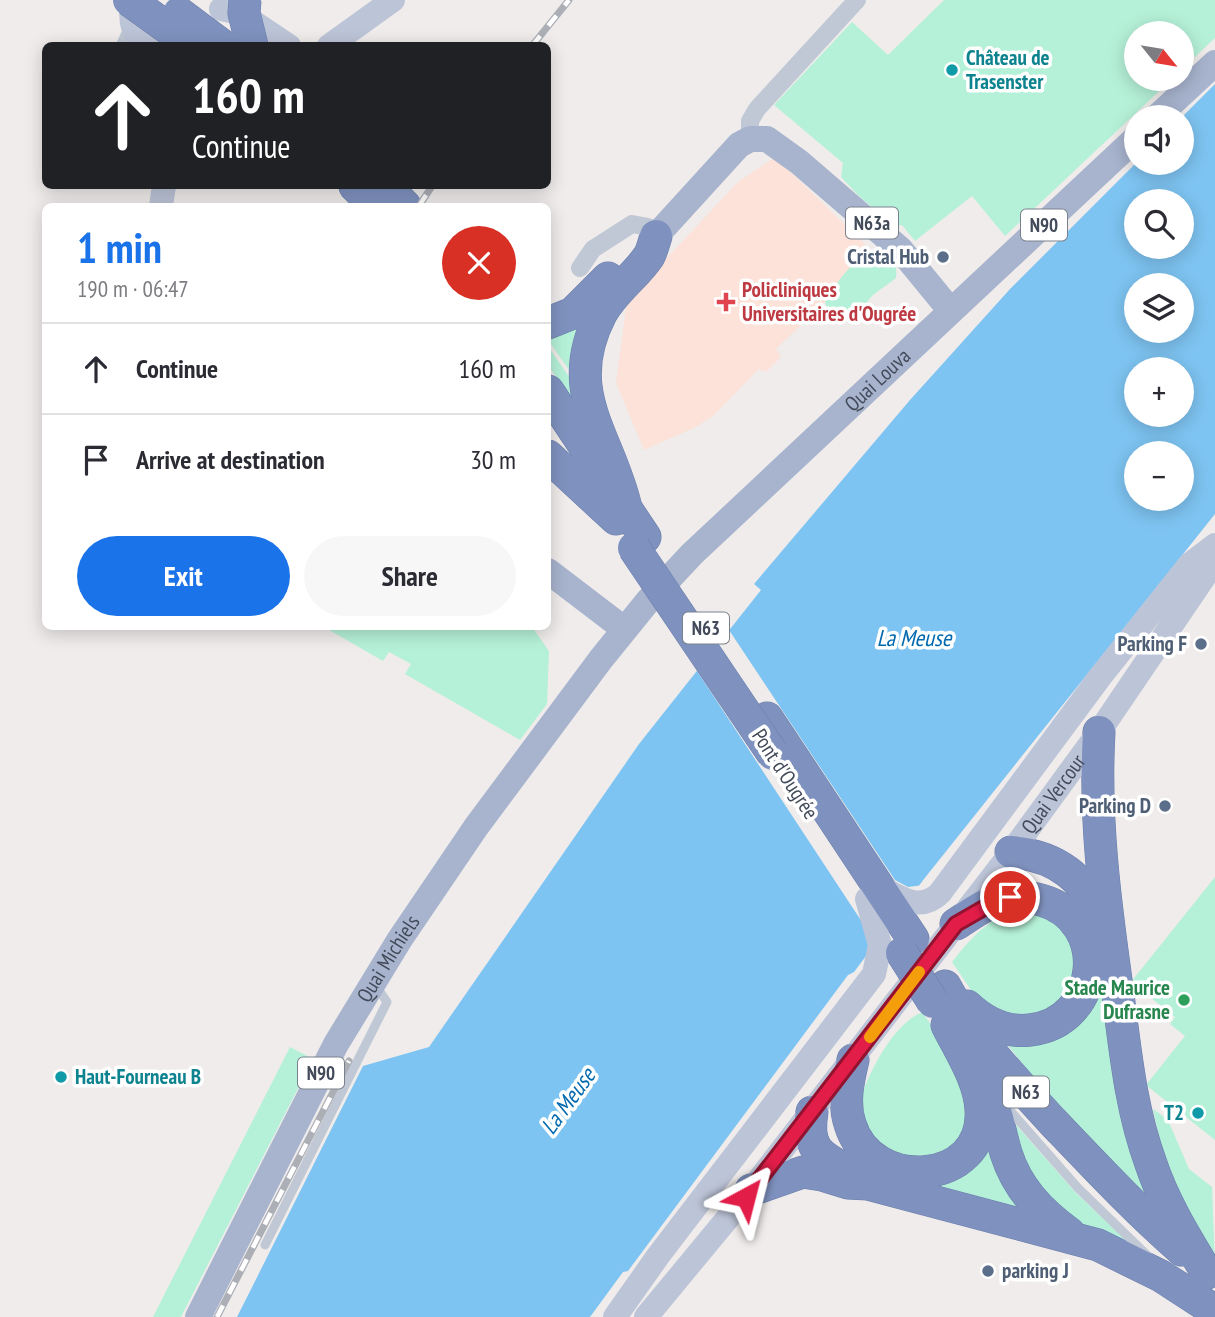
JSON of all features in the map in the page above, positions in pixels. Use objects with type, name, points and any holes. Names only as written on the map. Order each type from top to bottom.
[{"type":"highway","points":[[161,0],[218,42]]},
{"type":"highway","points":[[228,3],[244,13],[251,42]]},
{"type":"highway","points":[[131,7],[187,42]]},
{"type":"highway","points":[[358,189],[373,203]]},
{"type":"highway","points":[[388,189],[402,203]]},
{"type":"highway","points":[[551,322],[578,310],[638,245],[656,236]]},
{"type":"highway","points":[[621,513],[620,481],[589,408],[586,363],[601,314],[621,286],[649,256],[656,236]]},
{"type":"highway","name":"N63","points":[[551,396],[621,513]]},
{"type":"highway","name":"N63","points":[[551,422],[621,513]]},
{"type":"highway","points":[[551,458],[621,513]]},
{"type":"highway","name":"Pont d'Ougrée","points":[[621,513],[873,892],[942,1004]]},
{"type":"highway","points":[[1099,732],[1096,780],[1098,815],[1108,919],[1136,1120],[1151,1167],[1207,1290]]},
{"type":"highway","points":[[1011,852],[1047,859],[1072,874],[1108,919]]},
{"type":"highway","points":[[942,1004],[971,1009],[991,1023],[1014,1031],[1025,1030],[1050,1024],[1068,1013],[1084,993],[1088,979],[1088,950],[1081,928],[1054,905],[1034,898],[1010,897],[996,901],[956,924]]},
{"type":"highway","points":[[853,1060],[848,1080],[847,1110],[853,1132],[863,1147],[877,1160],[902,1172],[921,1173],[944,1167],[967,1151],[977,1134],[981,1112],[976,1088],[942,1004]]},
{"type":"highway","name":"N63","points":[[942,1004],[991,1098],[1006,1154],[1018,1181],[1040,1210],[1076,1238],[1207,1290]]},
{"type":"highway","name":"N63","points":[[942,1004],[958,1009],[1021,1087],[1207,1290]]},
{"type":"highway","points":[[812,1112],[809,1128],[811,1139],[822,1156],[868,1184]]},
{"type":"highway","points":[[751,1190],[803,1172],[848,1183],[868,1184],[1076,1238]]},
{"type":"main road","points":[[335,42],[393,0]]},
{"type":"main road","points":[[206,42],[215,32],[228,3],[283,42]]},
{"type":"main road","points":[[131,7],[137,36],[144,42]]},
{"type":"main road","points":[[1170,105],[1215,62]]},
{"type":"main road","points":[[656,236],[739,145],[750,139]]},
{"type":"main road","name":"N63a","points":[[750,139],[767,139],[781,148],[870,221],[900,249],[950,310]]},
{"type":"main road","name":"Quai Louva","points":[[624,629],[692,554],[1124,149]]},
{"type":"main road","points":[[615,1317],[874,974],[880,945],[873,892],[910,902],[928,902],[935,898],[1100,677],[1190,564],[1215,545]]},
{"type":"main road","name":"Quai Vercour","points":[[646,1317],[751,1190],[1011,852],[1099,732],[1215,561]]},
{"type":"main road","points":[[551,573],[624,629]]},
{"type":"main road","name":"Quai Michiels","points":[[198,1317],[315,1086],[373,982],[471,834],[624,629]]},
{"type":"street","points":[[750,139],[750,121],[757,109],[857,0]]},
{"type":"street","points":[[580,268],[593,249],[632,224],[648,228],[656,236]]},
{"type":"lane","points":[[121,42],[131,7]]},
{"type":"lane","points":[[265,1245],[387,1002],[373,982]]},
{"type":"lane","points":[[976,1070],[1078,1188],[1207,1290]]},
{"type":"shaded area","name":"Policliniques Universitaires d'Ougrée","points":[[775,157],[875,254],[776,349],[781,357],[766,372],[759,369],[713,416],[696,427],[644,450],[616,383],[626,308],[631,296],[738,182]]},
{"type":"green space","points":[[944,0],[1215,0],[1215,38],[1194,58],[1194,21],[1124,21],[1124,91],[1159,91],[1144,105],[1124,105],[1124,124],[1005,236],[972,196],[915,241],[902,225],[896,227],[860,197],[841,177],[843,163],[774,105],[852,22],[888,55]]},
{"type":"green space","points":[[878,249],[893,260],[896,278],[873,295],[852,318],[838,320],[830,313],[825,302],[841,278],[861,257]]},
{"type":"green space","points":[[580,315],[574,377],[551,344],[551,328]]},
{"type":"green space","points":[[551,350],[572,381],[578,409],[551,369]]},
{"type":"green space","points":[[329,630],[534,630],[549,651],[547,704],[520,740],[405,674],[411,664],[389,652],[383,661]]},
{"type":"green space","name":"Stade Maurice Dufrasne","points":[[1215,877],[1215,1140],[1146,1085],[1185,1036],[1170,1024],[1175,1017],[1131,982]]},
{"type":"green space","points":[[1018,908],[1055,919],[1074,947],[1073,992],[1041,1016],[1006,1016],[973,993],[952,962],[981,930]]},
{"type":"green space","points":[[1102,981],[1155,1207],[1051,1100],[1007,1044]]},
{"type":"green space","points":[[922,1012],[952,1054],[971,1114],[952,1149],[913,1163],[876,1144],[858,1106],[882,1052],[911,1018]]},
{"type":"green space","points":[[290,1047],[313,1059],[181,1317],[153,1317]]},
{"type":"green space","points":[[1001,1108],[1076,1193],[1130,1244],[1079,1230],[1035,1194]]},
{"type":"green space","points":[[1153,1109],[1168,1120],[1189,1169],[1212,1187],[1215,1265],[1184,1205],[1162,1150]]},
{"type":"green space","points":[[987,1135],[1036,1219],[931,1185]]},
{"type":"water","name":"La Meuse","points":[[1215,84],[1215,514],[924,879],[854,972],[848,975],[628,1271],[623,1272],[590,1317],[237,1317],[363,1066],[429,1047],[639,744],[761,590],[754,584],[910,400],[1010,289],[1124,175],[1194,175],[1194,105]]},
{"type":"pier","points":[[727,627],[895,880],[908,887],[924,885],[868,960],[869,950],[864,925],[695,668]]},
{"type":"railway","points":[[535,42],[569,0]]},
{"type":"railway","points":[[421,203],[430,189]]},
{"type":"railway","points":[[217,1317],[349,1061]]},
{"type":"slow traffic","points":[[870,1037],[919,972]]},
{"type":"place","name":"Château de Trasenster","points":[[952,70]]},
{"type":"place","name":"Cristal Hub","points":[[943,257]]},
{"type":"place","name":"Policliniques Universitaires d'Ougrée","points":[[726,302]]},
{"type":"place","name":"Parking F","points":[[1201,644]]},
{"type":"place","name":"Parking D","points":[[1165,806]]},
{"type":"place","name":"Stade Maurice Dufrasne","points":[[1184,1000]]},
{"type":"place","name":"Haut-Fourneau B","points":[[61,1077]]},
{"type":"place","name":"T2","points":[[1198,1113]]},
{"type":"place","name":"parking J","points":[[988,1271]]},
{"type":"route","points":[[746,1197],[956,924],[996,901],[1010,897]]}]
